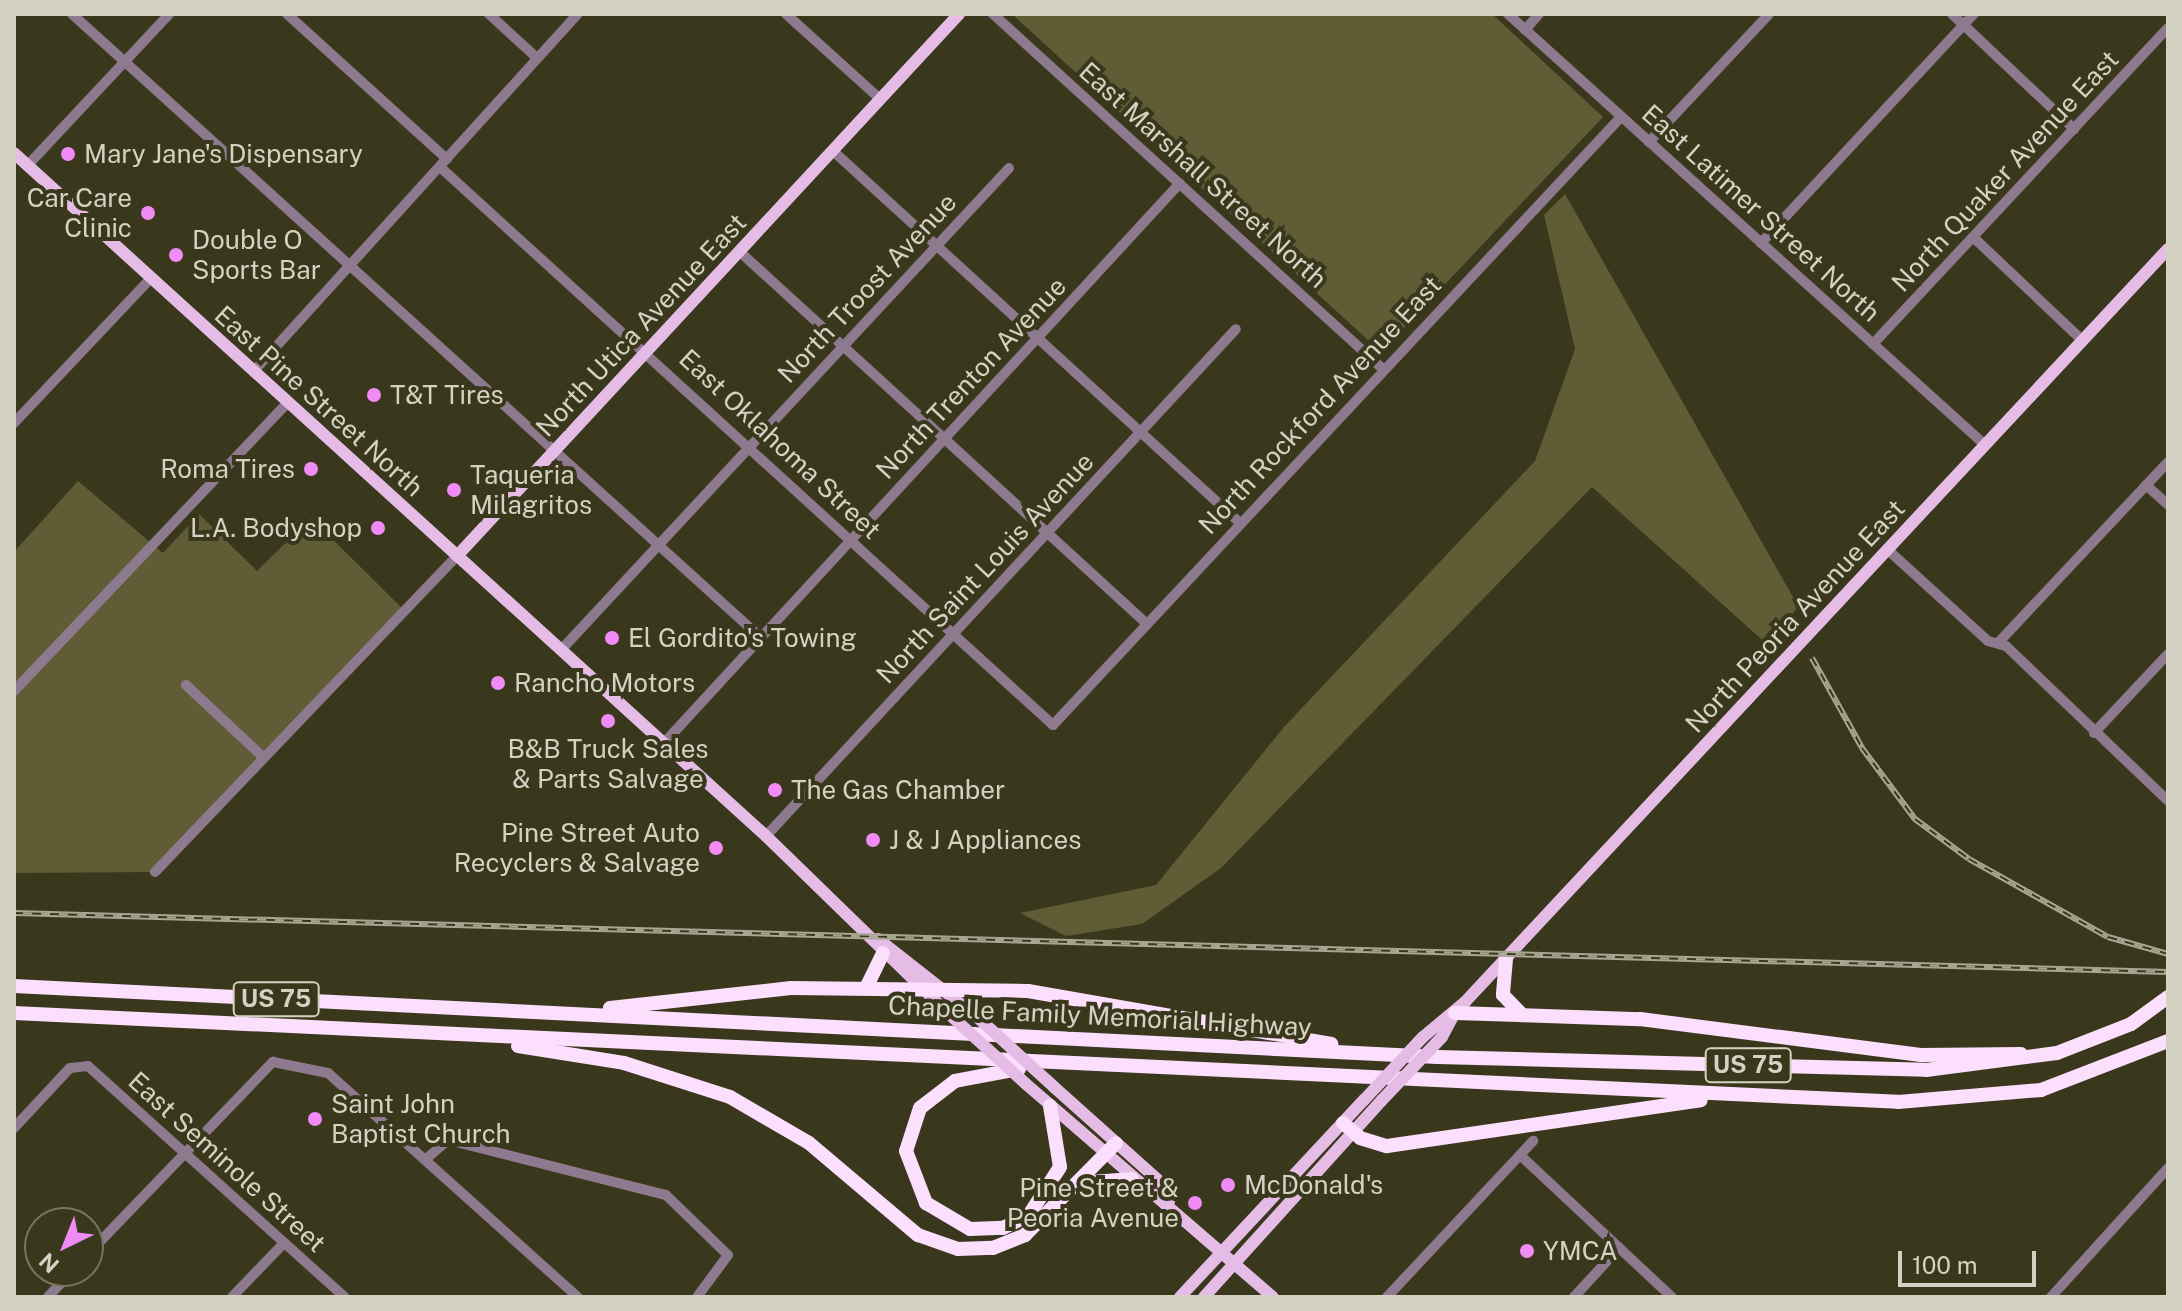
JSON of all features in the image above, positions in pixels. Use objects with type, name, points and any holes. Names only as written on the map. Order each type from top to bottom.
[{"type":"highway","points":[[866,988],[880,946]]},
{"type":"highway","points":[[1506,959],[1503,995],[1523,1015]]},
{"type":"highway","name":"Chapelle Family Memorial Highway","points":[[14,986],[1397,1054],[1926,1070],[2057,1053],[2147,1012],[2168,997]]},
{"type":"highway","points":[[538,1012],[866,988],[946,988],[1079,996],[1397,1054]]},
{"type":"highway","name":"Chapelle Family Memorial Highway","points":[[14,1013],[1753,1097],[1970,1101],[2072,1082],[2168,1041]]},
{"type":"highway","points":[[1455,1013],[1640,1019],[1921,1055],[2057,1053]]},
{"type":"highway","points":[[442,1034],[624,1063],[710,1088],[793,1132],[906,1227],[948,1247],[1014,1241],[1079,1183],[1116,1143]]},
{"type":"highway","points":[[1050,1106],[1060,1167],[1029,1215],[1003,1228],[970,1229],[943,1217],[920,1195],[906,1151],[928,1099],[969,1076],[1051,1065]]},
{"type":"highway","points":[[1348,1128],[1387,1146],[1644,1104],[1753,1097]]},
{"type":"highway","points":[[1079,1183],[1132,1179]]},
{"type":"main road","name":"North Utica Avenue East","points":[[457,556],[959,14]]},
{"type":"main road","name":"East Pine Street North","points":[[14,153],[766,836],[923,990],[1050,1106],[1132,1179],[1169,1202],[1273,1297]]},
{"type":"main road","name":"North Peoria Avenue East","points":[[1204,1297],[1348,1128],[1364,1100],[1423,1037],[1455,1013],[2168,249]]},
{"type":"main road","name":"East Pine Street North","points":[[880,946],[946,988],[1168,1189],[1169,1202]]},
{"type":"main road","name":"North Peoria Avenue East","points":[[1180,1297],[1348,1128],[1382,1100],[1442,1037],[1455,1013]]},
{"type":"street","points":[[72,14],[760,637]]},
{"type":"street","points":[[27,166],[169,14]]},
{"type":"street","name":"East Oklahoma Street","points":[[287,14],[646,352],[1053,725]]},
{"type":"street","points":[[489,14],[537,58]]},
{"type":"street","points":[[254,371],[578,14]]},
{"type":"street","points":[[786,14],[880,99]]},
{"type":"street","name":"East Marshall Street North","points":[[993,14],[1383,369]]},
{"type":"street","name":"East Latimer Street North","points":[[1508,14],[1985,445]]},
{"type":"street","points":[[1525,30],[1539,14]]},
{"type":"street","points":[[1649,142],[1769,14]]},
{"type":"street","points":[[1952,14],[2074,129]]},
{"type":"street","points":[[1761,243],[1974,14]]},
{"type":"street","name":"North Quaker Avenue East","points":[[1873,344],[2168,28]]},
{"type":"street","name":"North Rockford Avenue East","points":[[1053,725],[1621,117]]},
{"type":"street","points":[[832,150],[1240,523]]},
{"type":"street","name":"North Troost Avenue","points":[[561,650],[1009,168]]},
{"type":"street","name":"North Trenton Avenue","points":[[664,743],[1180,183]]},
{"type":"street","points":[[1973,237],[2083,341]]},
{"type":"street","points":[[739,251],[1147,624]]},
{"type":"street","points":[[14,423],[151,278]]},
{"type":"street","name":"North Saint Louis Avenue","points":[[766,836],[1236,329]]},
{"type":"street","points":[[14,691],[288,402]]},
{"type":"street","points":[[1998,643],[2168,462]]},
{"type":"street","points":[[2146,485],[2168,505]]},
{"type":"street","points":[[1888,550],[1998,643],[2168,799]]},
{"type":"street","name":"North Utica Avenue East","points":[[155,872],[262,756],[457,556]]},
{"type":"street","points":[[2094,733],[2168,654]]},
{"type":"street","points":[[186,685],[262,756]]},
{"type":"street","points":[[104,1237],[273,1062],[328,1073],[578,1297]]},
{"type":"street","name":"East Seminole Street","points":[[14,1128],[79,1064],[184,1151],[345,1297]]},
{"type":"street","points":[[426,1159],[448,1140],[666,1195],[728,1255],[697,1297]]},
{"type":"street","points":[[1387,1297],[1533,1141]]},
{"type":"street","points":[[1520,1155],[1672,1297]]},
{"type":"street","points":[[2051,1297],[2168,1168]]},
{"type":"street","points":[[232,1297],[283,1244]]},
{"type":"street","points":[[1574,1297],[1619,1248]]},
{"type":"shaded area","points":[[1012,14],[1492,14],[1603,117],[1381,352]]},
{"type":"shaded area","points":[[1565,194],[1798,606],[1770,647],[1592,487],[1221,868],[1142,924],[1066,936],[1020,913],[1156,885],[1284,727],[1535,461],[1575,349],[1544,215]]},
{"type":"shaded area","points":[[78,481],[163,553],[199,514],[257,571],[311,518],[404,610],[155,872],[14,873],[14,552]]},
{"type":"railway","points":[[1812,658],[1862,748],[1915,819],[1969,859],[2108,937],[2168,954]]},
{"type":"railway","points":[[14,913],[2168,972]]},
{"type":"place","name":"Mary Jane's Dispensary","points":[[68,154]]},
{"type":"place","name":"Car Care Clinic","points":[[148,213]]},
{"type":"place","name":"Double O Sports Bar","points":[[176,255]]},
{"type":"place","name":"T&T Tires","points":[[374,395]]},
{"type":"place","name":"Roma Tires","points":[[311,469]]},
{"type":"place","name":"Taqueria Milagritos","points":[[454,490]]},
{"type":"place","name":"L.A. Bodyshop","points":[[378,528]]},
{"type":"place","name":"El Gordito's Towing","points":[[612,638]]},
{"type":"place","name":"Rancho Motors","points":[[498,683]]},
{"type":"place","name":"B&B Truck Sales & Parts Salvage","points":[[608,721]]},
{"type":"place","name":"The Gas Chamber","points":[[775,790]]},
{"type":"place","name":"J & J Appliances","points":[[873,840]]},
{"type":"place","name":"Pine Street Auto Recyclers & Salvage","points":[[716,848]]},
{"type":"place","name":"Saint John Baptist Church","points":[[315,1119]]},
{"type":"place","name":"McDonald's","points":[[1228,1185]]},
{"type":"place","name":"Pine Street & Peoria Avenue","points":[[1195,1203]]},
{"type":"place","name":"YMCA","points":[[1527,1251]]}]
